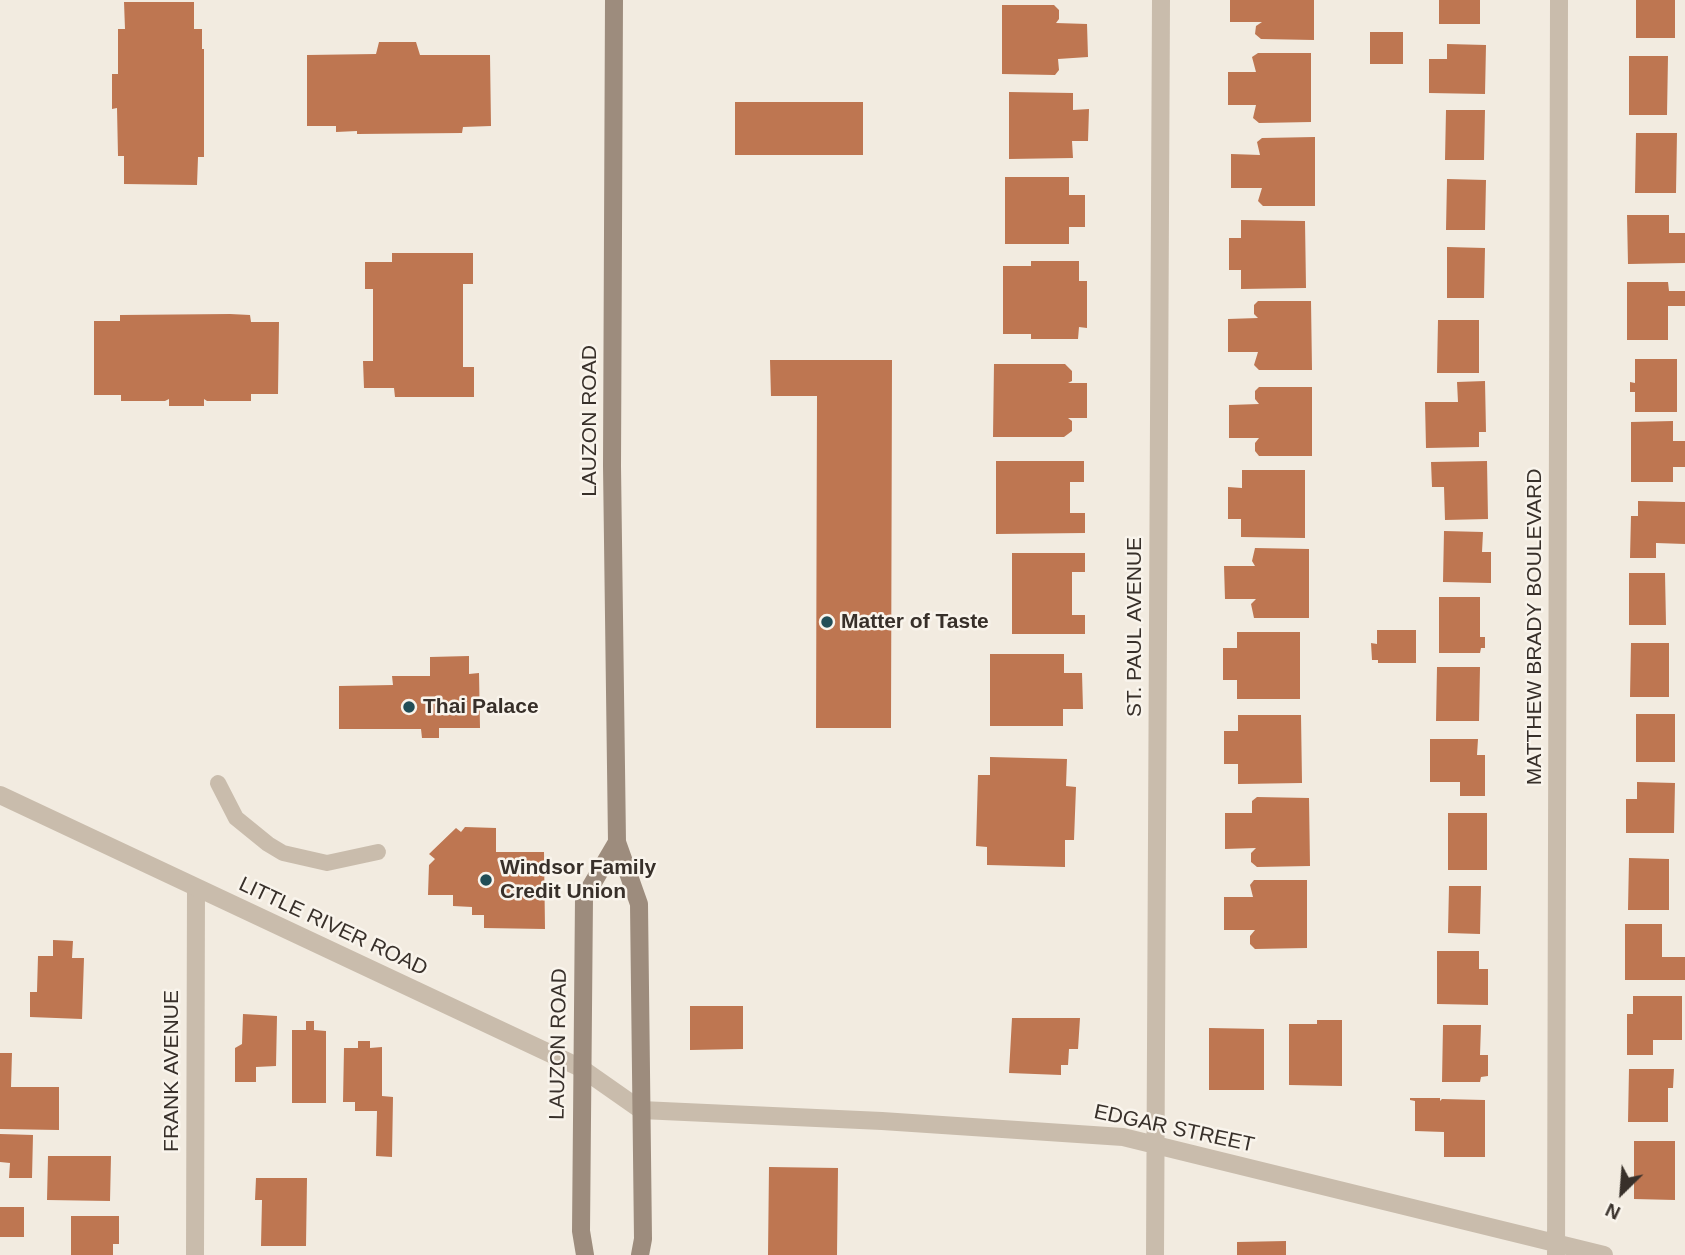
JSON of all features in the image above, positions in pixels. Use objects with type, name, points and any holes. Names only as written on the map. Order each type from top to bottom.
[{"type":"main road","name":"LAUZON ROAD","points":[[614,0],[612,466],[617,842],[639,904],[643,1238],[640,1255]]},
{"type":"main road","name":"LAUZON ROAD","points":[[584,1255],[581,1231],[583,898],[617,842]]},
{"type":"street","name":"ST. PAUL AVENUE","points":[[1155,1255],[1161,0]]},
{"type":"street","name":"MATTHEW BRADY BOULEVARD","points":[[1556,1249],[1559,0]]},
{"type":"street","name":"LITTLE RIVER ROAD","points":[[0,795],[581,1068],[642,1110]]},
{"type":"street","name":"FRANK AVENUE","points":[[195,1255],[196,888]]},
{"type":"street","name":"EDGAR STREET","points":[[642,1110],[1088,1133],[1155,1143],[1556,1249],[1604,1255]]},
{"type":"lane","points":[[218,783],[236,818],[283,853],[327,863],[379,852]]},
{"type":"building","points":[[1230,0],[1314,0],[1314,40],[1261,39],[1255,34],[1256,26],[1262,22],[1230,22]]},
{"type":"building","points":[[1439,0],[1480,0],[1480,24],[1439,24]]},
{"type":"building","points":[[1636,0],[1675,0],[1675,38],[1636,38]]},
{"type":"building","points":[[124,2],[194,2],[194,29],[202,29],[204,49],[204,157],[198,157],[197,185],[124,184],[124,156],[118,156],[117,108],[112,109],[112,74],[118,74],[118,29],[125,29]]},
{"type":"building","points":[[1002,5],[1054,5],[1059,10],[1056,23],[1087,24],[1088,57],[1058,59],[1059,70],[1055,75],[1002,74]]},
{"type":"building","points":[[1370,32],[1403,32],[1403,64],[1370,64]]},
{"type":"building","points":[[379,42],[416,42],[420,55],[490,55],[491,126],[463,127],[462,133],[357,134],[357,131],[336,132],[336,126],[307,126],[307,55],[376,54]]},
{"type":"building","points":[[1447,44],[1486,45],[1485,94],[1429,93],[1429,59],[1447,59]]},
{"type":"building","points":[[1258,53],[1311,53],[1311,122],[1259,123],[1253,118],[1256,105],[1228,105],[1228,72],[1256,72],[1252,57]]},
{"type":"building","points":[[1629,56],[1668,56],[1667,115],[1629,115]]},
{"type":"building","points":[[1009,92],[1073,93],[1073,110],[1089,109],[1088,141],[1072,141],[1073,158],[1009,159]]},
{"type":"building","points":[[735,102],[863,102],[863,155],[735,155]]},
{"type":"building","points":[[1446,110],[1485,110],[1484,160],[1445,160]]},
{"type":"building","points":[[1636,133],[1677,133],[1676,193],[1635,193]]},
{"type":"building","points":[[1315,137],[1315,206],[1263,206],[1258,201],[1262,188],[1231,188],[1231,154],[1260,155],[1257,142],[1262,138]]},
{"type":"building","points":[[1005,177],[1069,177],[1069,195],[1085,195],[1085,227],[1069,227],[1069,244],[1005,244]]},
{"type":"building","points":[[1447,179],[1486,180],[1485,230],[1446,230]]},
{"type":"building","points":[[1627,215],[1669,215],[1669,233],[1685,233],[1685,263],[1628,264]]},
{"type":"building","points":[[1241,220],[1305,221],[1306,288],[1241,289],[1241,270],[1229,270],[1229,238],[1241,238]]},
{"type":"building","points":[[1447,247],[1485,248],[1484,298],[1447,298]]},
{"type":"building","points":[[392,253],[473,253],[473,284],[463,284],[463,367],[474,367],[474,397],[395,397],[394,388],[364,388],[363,361],[373,361],[373,289],[365,289],[365,262],[392,262]]},
{"type":"building","points":[[1031,261],[1079,261],[1079,281],[1087,281],[1087,328],[1079,327],[1078,339],[1031,339],[1031,334],[1003,334],[1003,266],[1031,266]]},
{"type":"building","points":[[1627,282],[1668,282],[1669,291],[1685,291],[1685,306],[1668,306],[1668,340],[1627,340]]},
{"type":"building","points":[[1258,301],[1311,301],[1312,370],[1259,370],[1254,365],[1258,352],[1228,352],[1228,319],[1258,318],[1254,314],[1254,305]]},
{"type":"building","points":[[120,315],[250,315],[251,322],[279,322],[278,394],[251,394],[251,401],[204,399],[204,406],[169,406],[169,399],[121,401],[121,395],[94,395],[94,321],[120,321]]},
{"type":"building","points":[[1438,320],[1479,320],[1479,373],[1437,373]]},
{"type":"building","points":[[1635,359],[1677,359],[1677,412],[1635,412],[1635,392],[1630,392],[1630,382],[1635,383]]},
{"type":"building","points":[[770,360],[892,360],[891,728],[816,728],[817,396],[771,396]]},
{"type":"building","points":[[994,364],[1065,364],[1072,371],[1072,381],[1068,383],[1087,383],[1087,418],[1068,418],[1072,421],[1072,431],[1064,437],[993,437]]},
{"type":"building","points":[[1485,381],[1486,432],[1479,432],[1479,447],[1426,448],[1425,402],[1458,402],[1457,382]]},
{"type":"building","points":[[1259,387],[1312,387],[1312,456],[1259,456],[1255,451],[1255,443],[1259,438],[1229,438],[1229,405],[1259,404],[1255,399],[1255,391]]},
{"type":"building","points":[[1673,421],[1673,441],[1685,441],[1685,467],[1673,467],[1673,482],[1631,482],[1631,422]]},
{"type":"building","points":[[996,461],[1084,461],[1084,482],[1070,482],[1070,513],[1085,513],[1085,533],[996,534]]},
{"type":"building","points":[[1487,461],[1488,519],[1445,520],[1444,487],[1432,487],[1431,462]]},
{"type":"building","points":[[1242,470],[1305,470],[1305,538],[1241,537],[1241,519],[1228,519],[1228,487],[1242,488]]},
{"type":"building","points":[[1638,501],[1685,502],[1685,544],[1656,543],[1656,558],[1630,558],[1631,516],[1638,516]]},
{"type":"building","points":[[1444,531],[1483,532],[1482,552],[1491,552],[1491,583],[1443,582]]},
{"type":"building","points":[[1255,548],[1309,549],[1309,618],[1254,618],[1251,604],[1256,599],[1225,599],[1224,566],[1255,566],[1252,561]]},
{"type":"building","points":[[1012,553],[1085,553],[1085,572],[1072,572],[1072,615],[1085,615],[1085,634],[1012,634]]},
{"type":"building","points":[[1629,573],[1665,573],[1666,625],[1629,625]]},
{"type":"building","points":[[1439,597],[1480,597],[1480,637],[1485,637],[1485,648],[1481,648],[1480,653],[1439,653]]},
{"type":"building","points":[[1377,630],[1416,630],[1416,663],[1378,663],[1378,660],[1372,660],[1371,643],[1377,644]]},
{"type":"building","points":[[1237,632],[1300,632],[1300,699],[1237,699],[1237,680],[1223,680],[1223,648],[1237,648]]},
{"type":"building","points":[[1631,643],[1669,643],[1669,697],[1630,697]]},
{"type":"building","points":[[990,654],[1064,654],[1064,673],[1082,673],[1083,709],[1063,709],[1063,726],[990,726]]},
{"type":"building","name":"Thai Palace","points":[[469,656],[469,674],[479,673],[480,728],[439,728],[439,738],[422,738],[421,729],[339,729],[339,686],[393,685],[392,676],[430,676],[430,657]]},
{"type":"building","points":[[1437,667],[1480,667],[1479,721],[1436,721]]},
{"type":"building","points":[[1636,714],[1675,714],[1675,762],[1636,762]]},
{"type":"building","points":[[1238,715],[1301,715],[1302,783],[1238,784],[1238,764],[1224,764],[1224,731],[1238,731]]},
{"type":"building","points":[[1430,739],[1478,739],[1477,755],[1485,755],[1485,796],[1460,796],[1460,782],[1430,782]]},
{"type":"building","points":[[990,757],[1067,759],[1066,786],[1076,787],[1074,840],[1065,840],[1065,867],[987,865],[987,847],[976,846],[978,775],[990,775]]},
{"type":"building","points":[[1637,782],[1675,783],[1674,833],[1626,833],[1626,799],[1637,799]]},
{"type":"building","points":[[1257,797],[1309,798],[1310,866],[1257,867],[1251,862],[1251,853],[1256,848],[1225,849],[1225,813],[1252,813],[1252,801]]},
{"type":"building","points":[[1448,813],[1487,813],[1487,870],[1448,870]]},
{"type":"building","name":"Windsor Family Credit Union","points":[[465,827],[496,828],[496,852],[544,852],[545,929],[484,928],[484,915],[472,915],[472,907],[453,906],[453,895],[428,895],[429,865],[435,859],[429,854],[456,828],[461,832]]},
{"type":"building","points":[[1629,858],[1669,859],[1669,910],[1628,910]]},
{"type":"building","points":[[1254,880],[1307,880],[1307,948],[1255,949],[1250,944],[1250,936],[1255,930],[1224,930],[1224,897],[1253,897],[1250,885]]},
{"type":"building","points":[[1449,886],[1481,886],[1480,934],[1448,933]]},
{"type":"building","points":[[1625,924],[1662,924],[1662,957],[1685,957],[1685,980],[1625,980]]},
{"type":"building","points":[[53,940],[73,941],[72,958],[84,958],[82,1019],[30,1017],[30,992],[37,992],[38,956],[53,956]]},
{"type":"building","points":[[1437,951],[1479,951],[1479,969],[1488,969],[1488,1005],[1437,1004]]},
{"type":"building","points":[[1633,996],[1682,996],[1682,1040],[1653,1040],[1653,1055],[1627,1055],[1627,1014],[1633,1014]]},
{"type":"building","points":[[690,1006],[743,1006],[743,1049],[690,1050]]},
{"type":"building","points":[[243,1014],[277,1016],[276,1066],[256,1067],[256,1082],[235,1082],[235,1048],[242,1044]]},
{"type":"building","points":[[1012,1018],[1080,1018],[1078,1049],[1069,1049],[1068,1065],[1061,1065],[1061,1075],[1009,1073]]},
{"type":"building","points":[[1317,1020],[1342,1020],[1342,1086],[1289,1085],[1289,1024],[1317,1024]]},
{"type":"building","points":[[306,1021],[314,1021],[314,1030],[326,1031],[326,1103],[292,1103],[292,1030],[306,1030]]},
{"type":"building","points":[[1443,1025],[1481,1025],[1480,1055],[1488,1055],[1488,1076],[1481,1077],[1480,1082],[1442,1082]]},
{"type":"building","points":[[1209,1028],[1264,1029],[1264,1090],[1209,1090]]},
{"type":"building","points":[[358,1041],[370,1041],[370,1048],[382,1047],[382,1096],[393,1097],[392,1157],[376,1156],[377,1111],[355,1111],[355,1102],[343,1102],[344,1048],[358,1048]]},
{"type":"building","points":[[0,1053],[12,1053],[11,1087],[59,1087],[59,1130],[0,1129]]},
{"type":"building","points":[[1629,1069],[1674,1069],[1673,1088],[1668,1088],[1668,1122],[1628,1122]]},
{"type":"building","points":[[1410,1098],[1440,1098],[1440,1101],[1485,1100],[1485,1157],[1444,1157],[1444,1132],[1415,1131],[1415,1101]]},
{"type":"building","points":[[0,1134],[33,1135],[32,1178],[9,1178],[10,1163],[0,1162]]},
{"type":"building","points":[[1634,1141],[1675,1141],[1675,1200],[1634,1199]]},
{"type":"building","points":[[48,1156],[111,1156],[110,1201],[47,1200]]},
{"type":"building","points":[[769,1167],[838,1168],[837,1255],[768,1255]]},
{"type":"building","points":[[256,1178],[307,1178],[306,1246],[261,1246],[262,1200],[255,1200]]},
{"type":"building","points":[[0,1207],[24,1207],[24,1237],[0,1237]]},
{"type":"building","points":[[71,1216],[119,1216],[119,1244],[113,1244],[113,1255],[71,1255]]},
{"type":"building","points":[[1286,1241],[1286,1255],[1237,1255],[1237,1242]]},
{"type":"place","name":"Matter of Taste","points":[[827,622]]},
{"type":"place","name":"Thai Palace","points":[[409,707]]},
{"type":"place","name":"Windsor Family Credit Union","points":[[486,880]]}]
